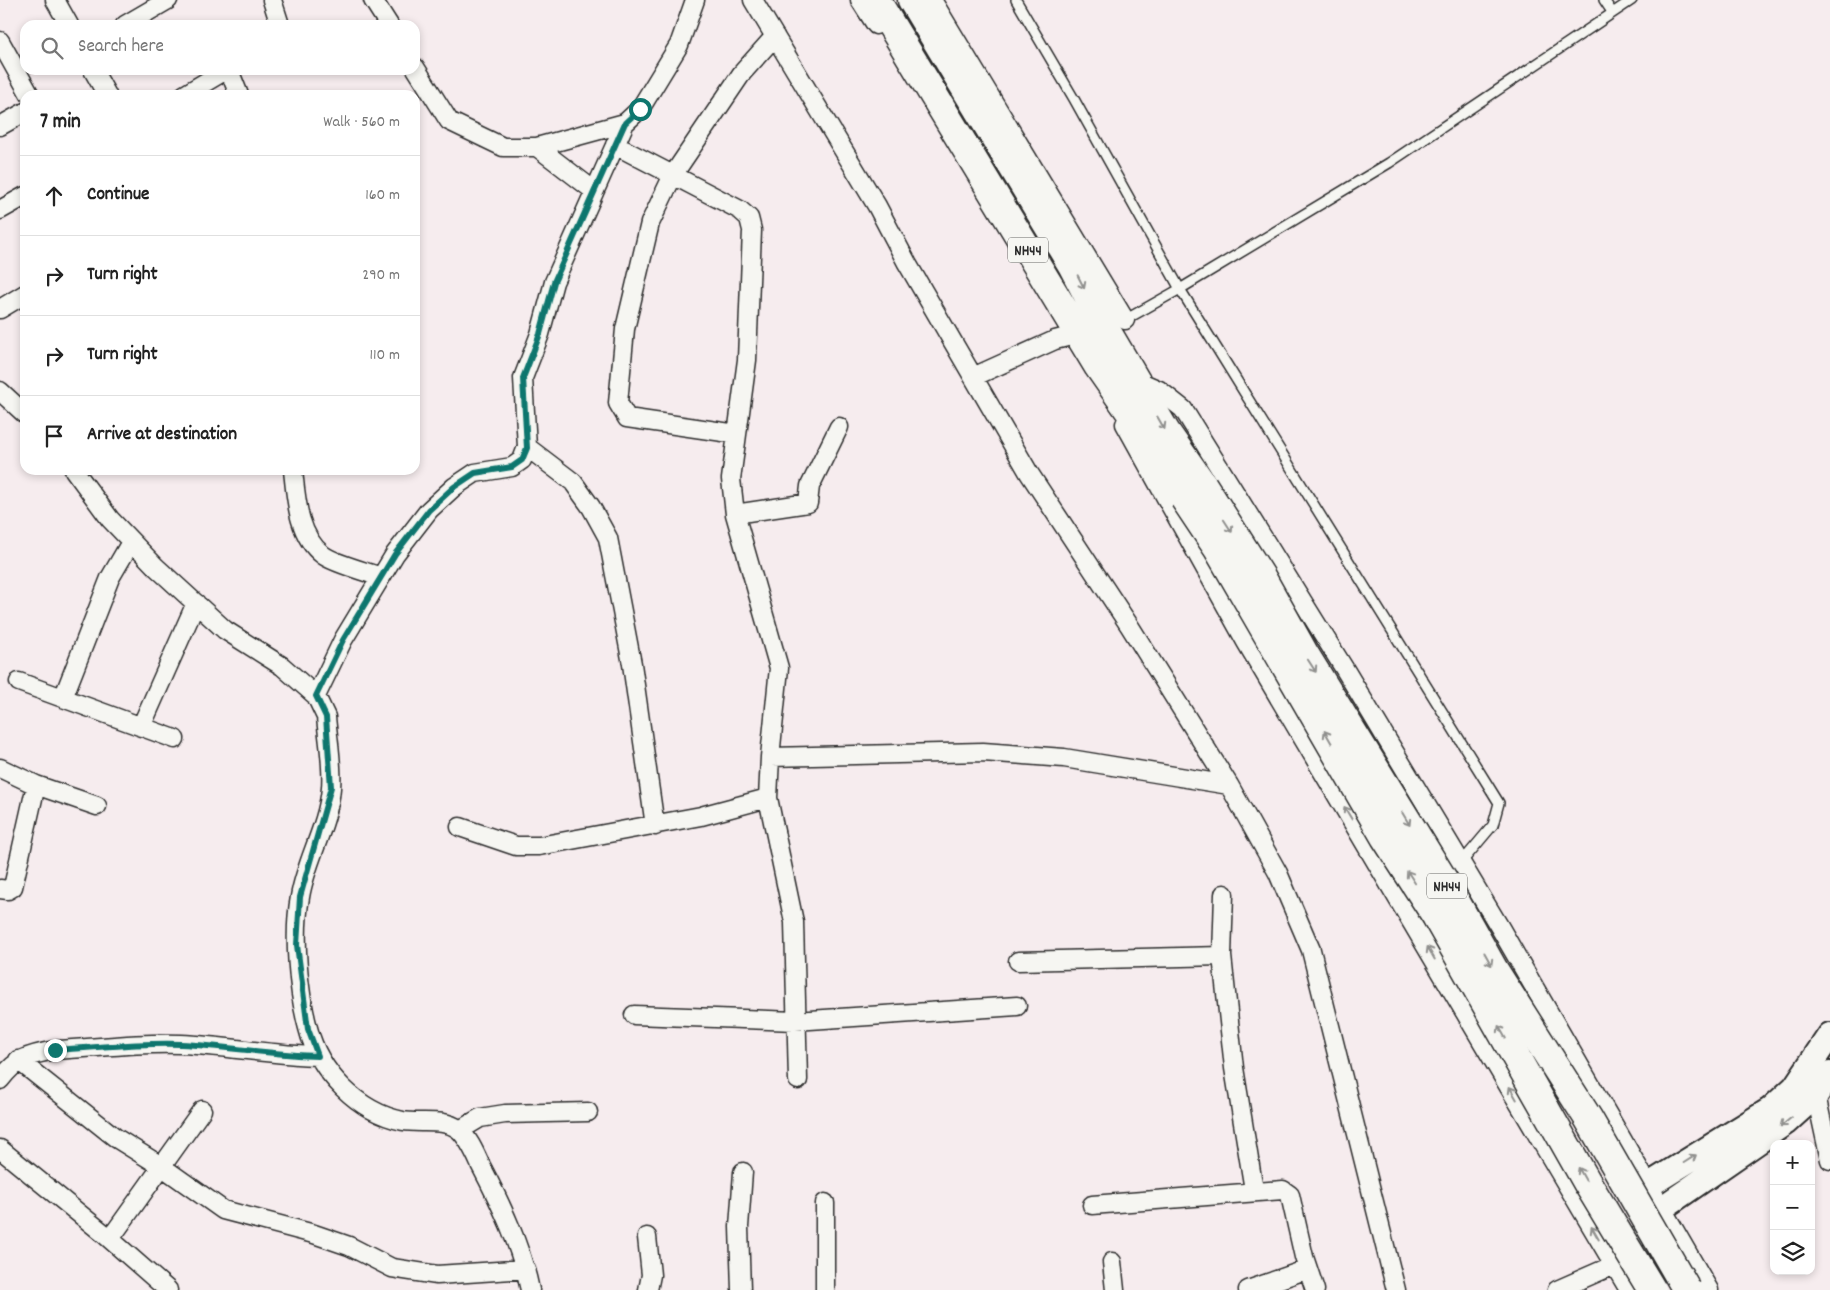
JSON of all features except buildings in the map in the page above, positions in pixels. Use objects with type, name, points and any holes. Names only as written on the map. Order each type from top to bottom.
[{"type":"highway","name":"NH44","points":[[876,0],[1073,336],[1151,442],[1194,491],[1262,578],[1304,653],[1443,880],[1494,970],[1588,1118],[1687,1290]]},
{"type":"highway","name":"NH44","points":[[912,0],[1072,265],[1116,325],[1136,380],[1166,432],[1194,491],[1218,549],[1385,837],[1436,916],[1588,1184],[1652,1290]]},
{"type":"street","points":[[55,0],[66,20]]},
{"type":"street","points":[[134,20],[168,0]]},
{"type":"street","points":[[272,0],[278,20]]},
{"type":"street","points":[[373,0],[386,20]]},
{"type":"street","points":[[316,696],[343,640],[381,577],[395,554],[429,510],[454,487],[475,473],[512,467],[522,460],[527,448],[523,378],[540,334],[554,282],[593,190],[625,123],[640,109],[679,45],[696,0]]},
{"type":"street","points":[[753,0],[877,206],[907,263],[1029,473],[1129,625],[1229,785],[1278,873],[1311,950],[1396,1290]]},
{"type":"street","points":[[860,0],[1073,336],[1121,417],[1246,642],[1629,1290]]},
{"type":"street","points":[[932,0],[1116,325]]},
{"type":"street","points":[[737,434],[627,418],[618,403],[625,329],[650,223],[673,175],[742,73],[775,36]]},
{"type":"street","points":[[0,41],[27,90]]},
{"type":"street","points":[[96,75],[104,90]]},
{"type":"street","points":[[193,90],[218,75]]},
{"type":"street","points":[[230,75],[237,90]]},
{"type":"street","points":[[420,75],[449,121],[503,147],[537,147],[625,123]]},
{"type":"street","points":[[0,126],[20,115]]},
{"type":"street","points":[[614,145],[740,210],[749,218],[752,230],[747,360],[731,479],[735,514],[780,668],[770,757],[768,798],[794,922],[798,1080]]},
{"type":"street","points":[[537,147],[593,190]]},
{"type":"street","points":[[0,210],[20,199]]},
{"type":"street","points":[[0,309],[20,297]]},
{"type":"street","points":[[973,377],[1055,340],[1073,336]]},
{"type":"street","points":[[1136,380],[1159,390],[1183,410],[1339,660],[1461,863],[1710,1290]]},
{"type":"street","points":[[0,391],[20,401]]},
{"type":"street","points":[[735,514],[808,503],[810,486],[839,427]]},
{"type":"street","points":[[527,448],[573,482],[592,506],[608,538],[632,664],[655,826]]},
{"type":"street","points":[[78,475],[110,520],[225,630],[282,666],[316,696],[326,717],[331,787],[300,897],[297,945],[308,1029],[318,1056],[333,1078],[367,1106],[402,1121],[441,1123],[460,1130],[472,1147],[500,1201],[526,1269],[530,1290]]},
{"type":"street","points":[[294,475],[297,507],[310,542],[324,556],[381,577]]},
{"type":"street","points":[[63,698],[110,578],[131,542]]},
{"type":"street","points":[[141,727],[196,603]]},
{"type":"street","points":[[19,682],[175,739]]},
{"type":"street","points":[[770,757],[983,752],[1064,758],[1229,785]]},
{"type":"street","points":[[0,768],[36,785],[97,806]]},
{"type":"street","points":[[0,889],[8,890],[13,887],[36,785]]},
{"type":"street","points":[[460,827],[516,846],[528,847],[655,826],[768,798]]},
{"type":"street","points":[[1224,894],[1222,956],[1234,1068],[1254,1190]]},
{"type":"street","points":[[1018,961],[1222,956]]},
{"type":"street","points":[[634,1015],[796,1021],[1017,1006]]},
{"type":"street","points":[[1557,1290],[1614,1265],[1662,1208],[1785,1124],[1805,1091],[1830,1035]]},
{"type":"street","points":[[0,1080],[18,1060],[55,1050],[178,1044],[277,1055],[318,1056]]},
{"type":"street","points":[[18,1060],[116,1138],[161,1166],[223,1210],[314,1234],[349,1246],[392,1268],[438,1275],[526,1269]]},
{"type":"street","points":[[1648,1185],[1830,1074]]},
{"type":"street","points":[[1805,1091],[1830,1160]]},
{"type":"street","points":[[110,1239],[202,1110]]},
{"type":"street","points":[[460,1130],[480,1118],[505,1114],[588,1112]]},
{"type":"street","points":[[0,1150],[110,1239],[168,1290]]},
{"type":"street","points":[[741,1290],[739,1227],[743,1172]]},
{"type":"street","points":[[1092,1205],[1254,1190],[1283,1190],[1290,1195],[1315,1290]]},
{"type":"street","points":[[825,1203],[826,1290]]},
{"type":"street","points":[[647,1237],[650,1275],[648,1290]]},
{"type":"street","points":[[1112,1262],[1115,1290]]},
{"type":"street","points":[[1248,1290],[1308,1269]]},
{"type":"lane","points":[[1016,0],[1074,99],[1180,289],[1499,803],[1493,825],[1461,863]]},
{"type":"lane","points":[[1604,0],[1612,12]]},
{"type":"lane","points":[[1116,325],[1180,289],[1389,163],[1632,0]]},
{"type":"route","points":[[55,1050],[178,1044],[277,1055],[318,1056],[308,1029],[297,945],[300,897],[322,825],[331,787],[326,717],[324,708],[316,696],[343,640],[395,554],[429,510],[454,487],[475,473],[512,467],[522,460],[527,448],[524,431],[523,378],[540,334],[554,282],[593,190],[625,123],[640,109]]}]
